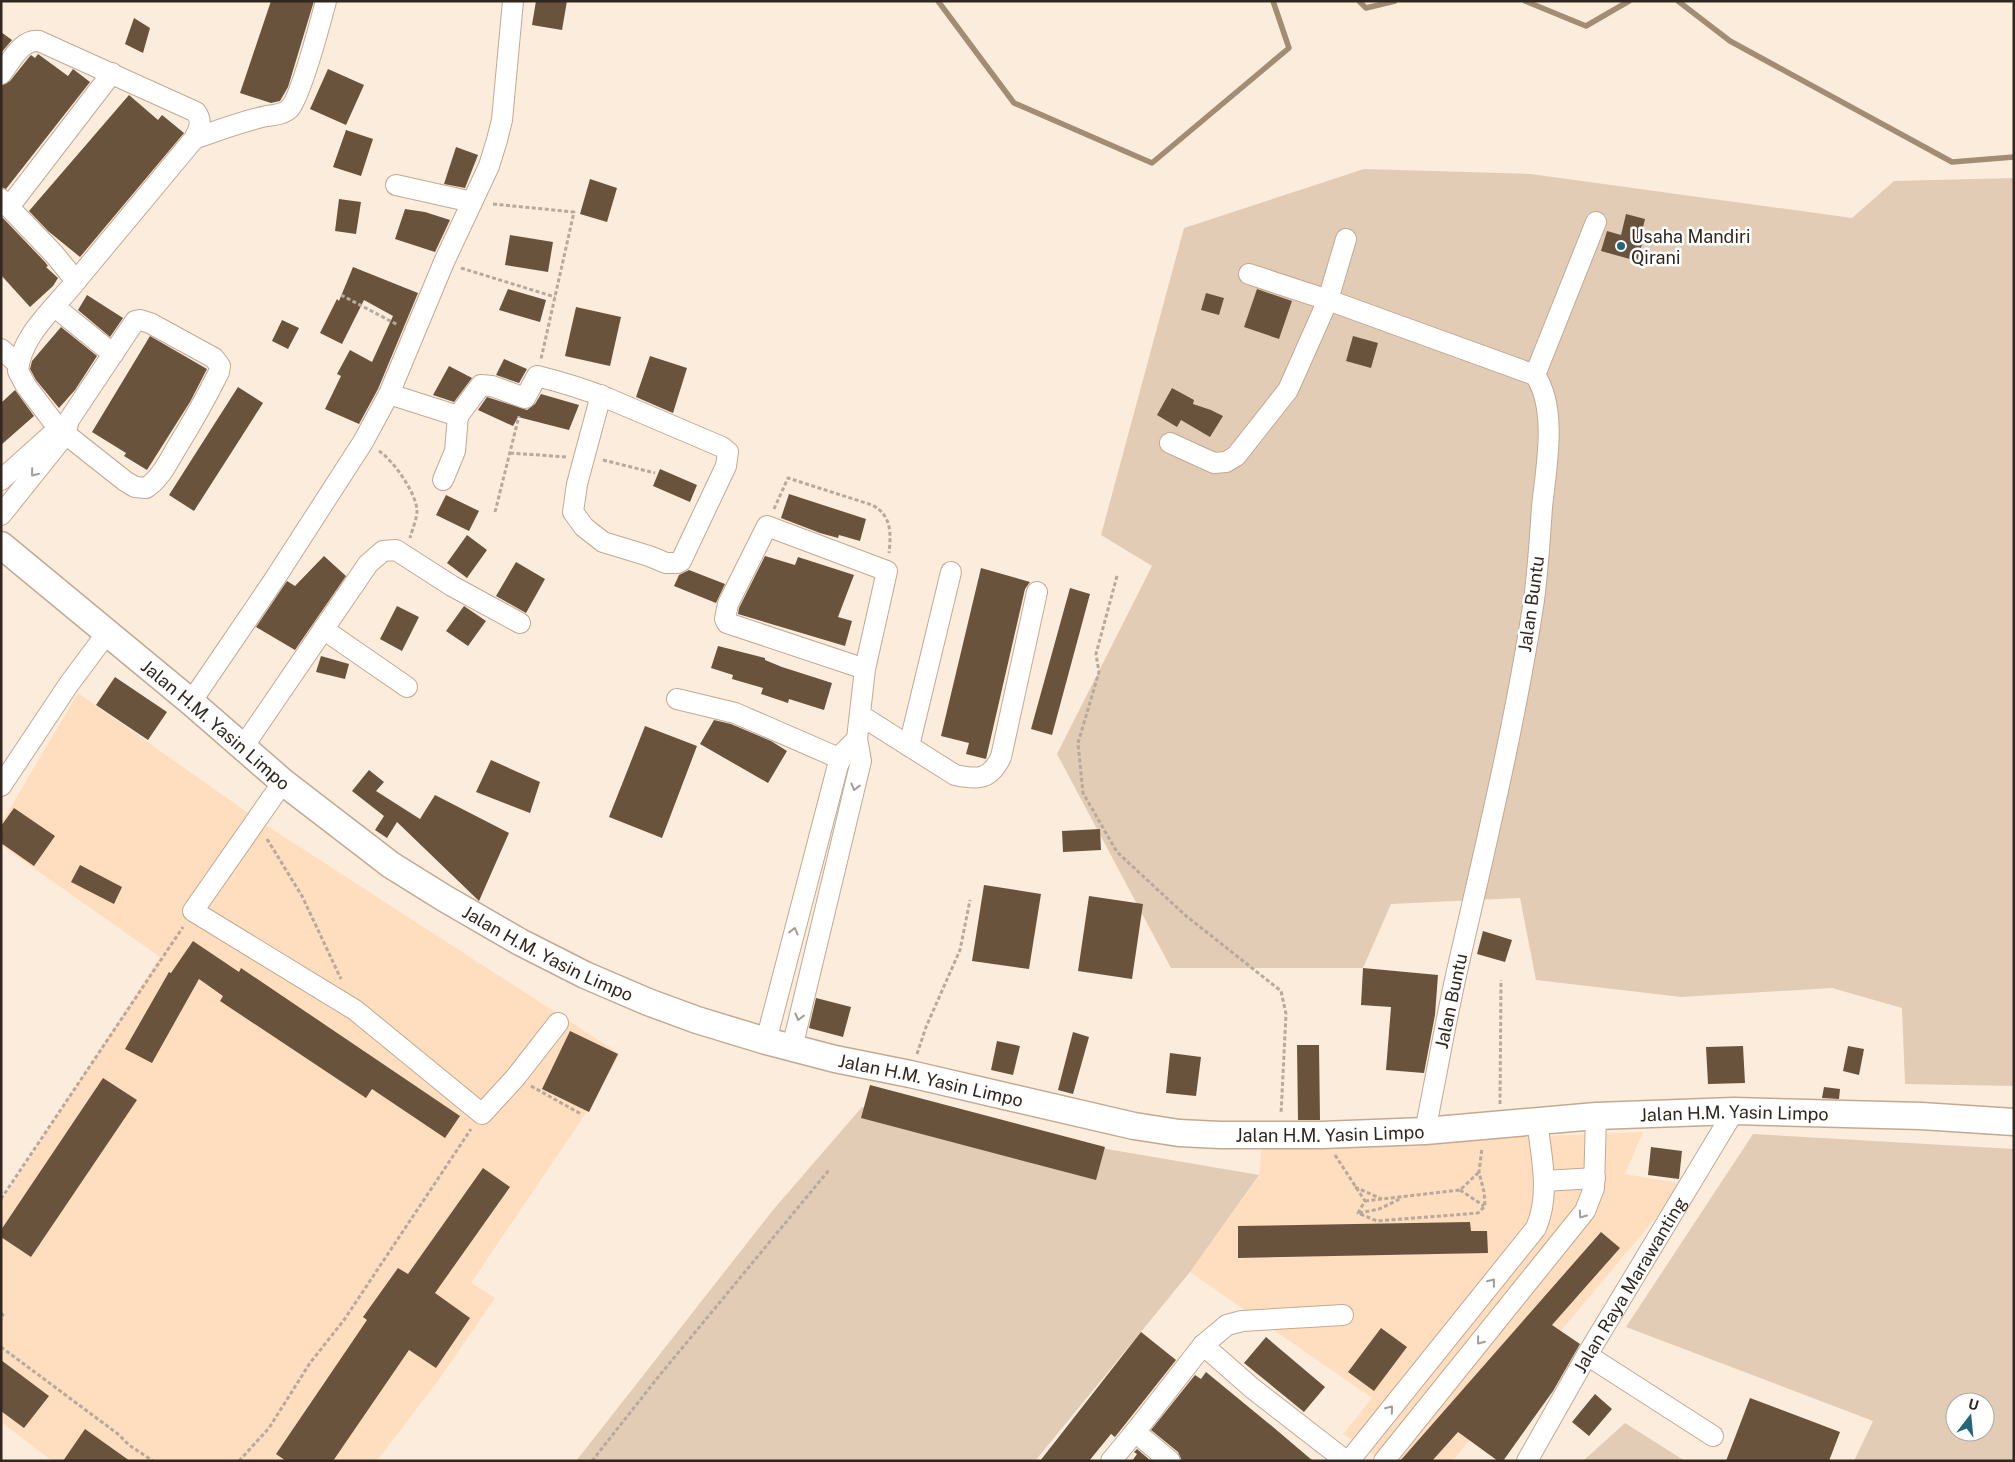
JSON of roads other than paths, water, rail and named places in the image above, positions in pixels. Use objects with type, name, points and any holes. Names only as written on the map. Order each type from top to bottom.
[{"type":"main road","name":"Jalan H.M. Yasin Limpo","points":[[1,545],[106,634],[191,702],[283,782],[391,864],[444,898],[520,942],[585,975],[648,1002],[697,1020],[766,1041],[1155,1130],[1220,1135],[1322,1135],[1425,1131],[1596,1116],[1734,1111],[1921,1116],[2014,1122]]},
{"type":"street","points":[[194,139],[246,120],[276,115],[290,109],[294,103],[307,66],[326,1]]},
{"type":"street","points":[[191,702],[274,580],[363,442],[389,394],[444,262],[488,166],[502,120],[513,1]]},
{"type":"street","points":[[1,74],[19,50],[31,40],[112,73],[196,112],[201,123],[194,139],[24,347],[18,364],[19,376],[64,428],[125,481],[135,487],[146,488],[154,482],[163,470],[200,409],[219,372],[220,366],[214,358],[150,323],[140,320],[135,321],[64,428],[1,515]]},
{"type":"street","points":[[76,282],[54,254],[5,203],[112,73]]},
{"type":"street","points":[[396,185],[472,202]]},
{"type":"street","points":[[1249,274],[1328,300],[1535,375],[1596,222]]},
{"type":"street","points":[[1170,443],[1214,463],[1226,462],[1236,456],[1288,390],[1328,300],[1346,239]]},
{"type":"street","points":[[56,306],[113,354]]},
{"type":"street","points":[[1,349],[18,364]]},
{"type":"street","name":"Jalan Buntu","points":[[1425,1131],[1456,973],[1513,722],[1534,598],[1548,419],[1543,386],[1535,375]]},
{"type":"street","points":[[443,480],[457,443],[458,416],[481,385],[492,386],[525,398],[537,376],[601,395],[713,443],[728,452],[726,466],[681,561],[678,563],[666,563],[604,542],[584,527],[573,512],[577,484],[601,395]]},
{"type":"street","points":[[389,394],[458,416]]},
{"type":"street","points":[[1,480],[64,428]]},
{"type":"street","points":[[792,1048],[861,761],[857,739],[865,669],[887,571],[767,526],[728,604],[725,619],[727,623],[865,669]]},
{"type":"street","points":[[243,747],[368,564],[383,551],[392,549],[405,555],[452,586],[520,623]]},
{"type":"street","points":[[909,746],[951,572]]},
{"type":"street","points":[[860,715],[955,775],[967,778],[978,778],[988,775],[1001,757],[1037,592]]},
{"type":"street","points":[[323,629],[407,687]]},
{"type":"street","points":[[1,786],[69,684],[106,634]]},
{"type":"street","points":[[677,699],[735,713],[840,759]]},
{"type":"street","points":[[766,1041],[812,858],[840,759],[857,739]]},
{"type":"street","points":[[283,782],[193,911],[356,1010],[482,1114],[515,1078],[558,1023]]},
{"type":"street","name":"Jalan Raya Marawanting","points":[[1527,1461],[1587,1355],[1734,1111]]},
{"type":"street","points":[[1372,1431],[1389,1454],[1585,1211],[1590,1201],[1595,1178],[1596,1116]]},
{"type":"street","points":[[1203,1345],[1252,1388],[1347,1461],[1536,1228],[1545,1201],[1537,1120]]},
{"type":"street","points":[[1544,1181],[1595,1178]]},
{"type":"street","points":[[1111,1461],[1203,1345],[1227,1325],[1242,1321],[1343,1314]]},
{"type":"street","points":[[1587,1355],[1713,1436]]},
{"type":"street","points":[[1135,1432],[1170,1461]]},
{"type":"waterway","points":[[938,1],[1014,103],[1152,163],[1289,48],[1273,1]]},
{"type":"waterway","points":[[1359,1],[1366,8],[1395,1]]},
{"type":"waterway","points":[[1525,1],[1586,26],[1629,1]]},
{"type":"waterway","points":[[1678,1],[1730,41],[1952,162],[2014,157]]},
{"type":"place","name":"Usaha Mandiri Qirani","points":[[1621,246]]}]
